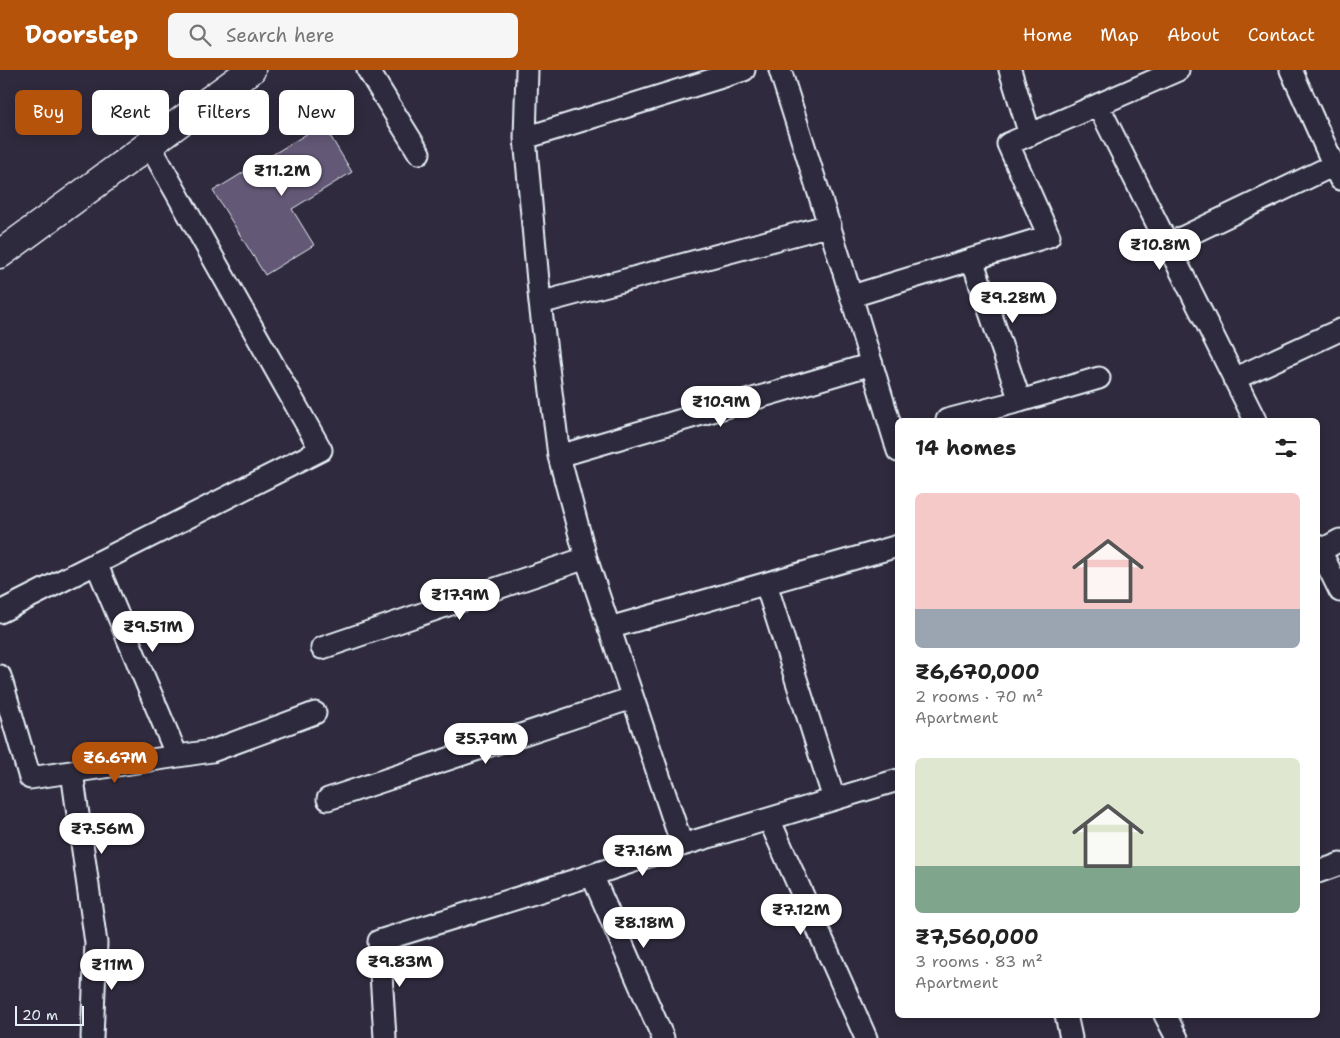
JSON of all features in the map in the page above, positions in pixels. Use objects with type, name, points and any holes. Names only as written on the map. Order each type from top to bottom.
[{"type":"street","points":[[0,254],[251,70]]},
{"type":"street","points":[[368,70],[419,153]]},
{"type":"street","points":[[527,70],[526,138],[540,303],[559,456],[586,558],[682,845]]},
{"type":"street","points":[[526,138],[744,70]]},
{"type":"street","points":[[780,70],[895,436]]},
{"type":"street","points":[[1010,70],[1030,135]]},
{"type":"street","points":[[852,296],[1049,236],[1008,144],[1178,70]]},
{"type":"street","points":[[1167,245],[1337,172],[1292,70]]},
{"type":"street","points":[[1098,105],[1254,418]]},
{"type":"street","points":[[0,612],[321,450],[149,144]]},
{"type":"street","points":[[540,303],[830,225]]},
{"type":"street","points":[[972,259],[1020,401]]},
{"type":"street","points":[[1234,379],[1340,330]]},
{"type":"street","points":[[559,456],[872,364]]},
{"type":"street","points":[[954,418],[1099,378]]},
{"type":"street","points":[[1320,548],[1340,540]]},
{"type":"street","points":[[609,628],[895,547]]},
{"type":"street","points":[[1320,550],[1340,590]]},
{"type":"street","points":[[322,648],[586,558]]},
{"type":"street","points":[[96,563],[177,756]]},
{"type":"street","points":[[766,584],[834,799]]},
{"type":"street","points":[[0,676],[30,778],[212,751],[315,712]]},
{"type":"street","points":[[328,799],[632,698]]},
{"type":"street","points":[[72,772],[96,943],[92,1038]]},
{"type":"street","points":[[385,1038],[379,941],[769,818],[895,781]]},
{"type":"street","points":[[769,818],[866,1038]]},
{"type":"street","points":[[1320,871],[1340,864]]},
{"type":"street","points":[[592,875],[663,1038]]},
{"type":"street","points":[[1067,1018],[1071,1038]]},
{"type":"street","points":[[1167,1018],[1177,1038]]},
{"type":"building","points":[[305,135],[330,135],[352,172],[292,209],[314,245],[265,275],[213,191]]}]
